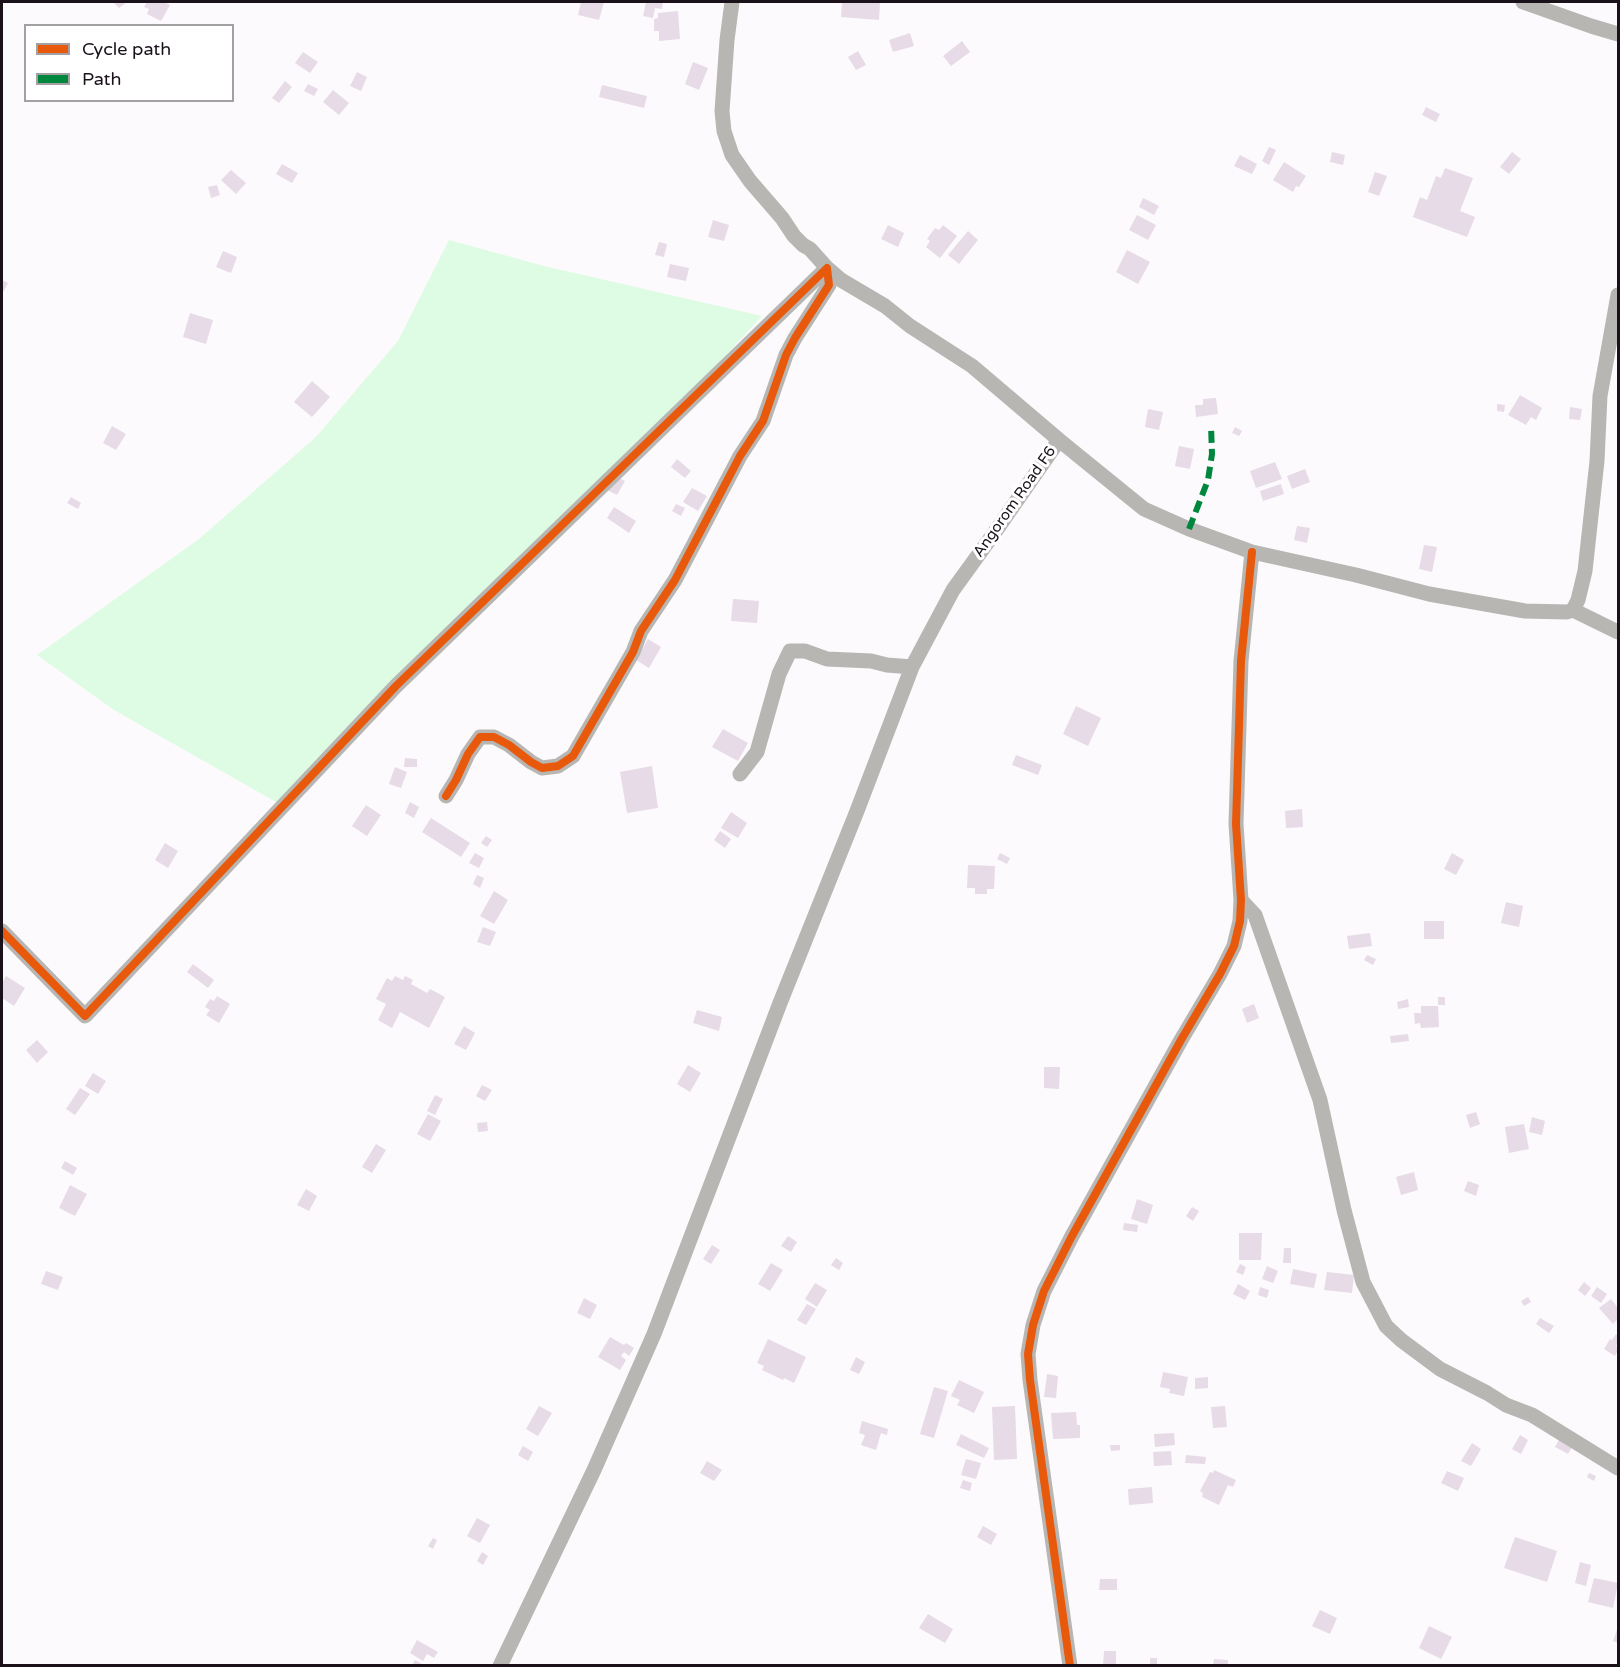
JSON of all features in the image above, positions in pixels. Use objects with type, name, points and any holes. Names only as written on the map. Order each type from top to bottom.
[{"type":"street","name":"Angorom Road F6","points":[[500,1665],[594,1470],[654,1334],[912,667],[953,590],[1059,440],[972,366],[910,326],[885,306],[841,280],[794,236],[782,218],[750,181],[732,155],[724,130],[722,111],[732,2]]},
{"type":"street","points":[[1523,2],[1618,34]]},
{"type":"street","points":[[446,796],[468,753],[480,737],[494,737],[542,768],[558,766],[573,756],[633,652],[641,631],[675,580],[740,456],[763,421],[786,356],[829,285],[827,268]]},
{"type":"street","points":[[2,931],[85,1017],[396,686],[827,268]]},
{"type":"street","points":[[1573,610],[1585,572],[1597,461],[1600,396],[1618,295]]},
{"type":"street","points":[[1059,440],[1144,509],[1252,552],[1356,574],[1429,594],[1525,611],[1561,613],[1573,610],[1618,632]]},
{"type":"street","points":[[1070,1665],[1028,1354],[1033,1325],[1044,1291],[1072,1236],[1234,946],[1240,921],[1241,900],[1236,824],[1241,661],[1252,552]]},
{"type":"street","points":[[740,774],[757,752],[779,674],[790,651],[805,651],[827,659],[872,661],[912,667]]},
{"type":"street","points":[[1241,900],[1255,915],[1316,1088],[1363,1282],[1386,1326],[1401,1340],[1440,1368],[1506,1405],[1532,1415],[1618,1468]]},
{"type":"green space","points":[[449,240],[544,266],[762,316],[631,458],[283,806],[114,710],[37,655],[199,539],[316,437],[398,341]]},
{"type":"building","points":[[113,2],[127,2],[119,8]]},
{"type":"building","points":[[147,2],[164,2],[170,5],[161,21],[147,14],[149,9],[144,7]]},
{"type":"building","points":[[581,2],[604,2],[599,20],[578,15]]},
{"type":"building","points":[[646,2],[663,2],[662,9],[655,8],[653,18],[643,16]]},
{"type":"building","points":[[842,2],[880,2],[879,20],[841,17]]},
{"type":"building","points":[[678,11],[680,39],[659,41],[659,31],[654,31],[654,19],[658,18],[658,13]]},
{"type":"building","points":[[910,33],[914,46],[893,52],[889,40]]},
{"type":"building","points":[[962,41],[970,52],[951,66],[943,56]]},
{"type":"building","points":[[858,51],[866,65],[856,70],[848,57]]},
{"type":"building","points":[[303,52],[318,62],[310,73],[295,63]]},
{"type":"building","points":[[693,62],[708,68],[699,90],[685,84]]},
{"type":"building","points":[[357,72],[367,77],[361,91],[350,86]]},
{"type":"building","points":[[285,81],[292,87],[279,103],[272,98]]},
{"type":"building","points":[[308,84],[318,89],[314,96],[304,91]]},
{"type":"building","points":[[602,85],[647,96],[644,108],[599,97]]},
{"type":"building","points":[[333,90],[349,103],[339,115],[323,102]]},
{"type":"building","points":[[1426,107],[1440,114],[1436,122],[1422,115]]},
{"type":"building","points":[[1269,147],[1276,150],[1269,165],[1262,161]]},
{"type":"building","points":[[1332,152],[1345,155],[1343,165],[1330,162]]},
{"type":"building","points":[[1512,152],[1521,159],[1509,174],[1500,167]]},
{"type":"building","points":[[1240,155],[1257,164],[1252,174],[1234,166]]},
{"type":"building","points":[[1284,162],[1306,176],[1293,192],[1273,180]]},
{"type":"building","points":[[282,164],[298,173],[292,183],[276,174]]},
{"type":"building","points":[[1445,168],[1473,178],[1460,211],[1475,217],[1467,237],[1413,217],[1420,197],[1427,200],[1436,176],[1441,178]]},
{"type":"building","points":[[231,170],[246,183],[236,194],[221,180]]},
{"type":"building","points":[[1375,172],[1387,176],[1379,196],[1368,192]]},
{"type":"building","points":[[217,185],[220,195],[211,198],[208,187]]},
{"type":"building","points":[[1143,198],[1159,206],[1154,215],[1139,207]]},
{"type":"building","points":[[1137,215],[1156,225],[1148,240],[1129,230]]},
{"type":"building","points":[[713,220],[729,225],[724,241],[708,237]]},
{"type":"building","points":[[888,225],[904,233],[898,247],[881,239]]},
{"type":"building","points":[[943,225],[957,236],[940,258],[926,247],[930,241],[927,239],[935,228],[939,230]]},
{"type":"building","points":[[968,231],[978,240],[959,264],[948,255]]},
{"type":"building","points":[[659,242],[667,244],[664,257],[655,255]]},
{"type":"building","points":[[1127,250],[1150,262],[1138,284],[1116,272]]},
{"type":"building","points":[[223,251],[237,257],[231,273],[216,267]]},
{"type":"building","points":[[670,264],[689,268],[686,281],[667,277]]},
{"type":"building","points":[[2,280],[8,283],[2,294]]},
{"type":"building","points":[[190,313],[213,320],[206,344],[183,337]]},
{"type":"building","points":[[312,381],[330,397],[312,417],[294,402]]},
{"type":"building","points":[[1520,395],[1542,408],[1536,420],[1531,417],[1526,425],[1508,415]]},
{"type":"building","points":[[1216,398],[1218,414],[1196,417],[1195,405],[1203,405],[1203,399]]},
{"type":"building","points":[[1497,404],[1505,405],[1504,412],[1497,411]]},
{"type":"building","points":[[1570,407],[1582,409],[1580,420],[1569,419]]},
{"type":"building","points":[[1148,409],[1163,412],[1159,430],[1145,427]]},
{"type":"building","points":[[112,426],[126,434],[116,450],[103,443]]},
{"type":"building","points":[[1235,427],[1242,431],[1239,436],[1232,433]]},
{"type":"building","points":[[1179,446],[1194,449],[1190,469],[1175,466]]},
{"type":"building","points":[[677,459],[691,471],[685,478],[671,467]]},
{"type":"building","points":[[1275,462],[1282,479],[1256,488],[1250,471]]},
{"type":"building","points":[[1305,469],[1310,482],[1292,489],[1287,476]]},
{"type":"building","points":[[615,476],[625,481],[617,495],[607,490]]},
{"type":"building","points":[[1281,484],[1284,494],[1263,501],[1260,491]]},
{"type":"building","points":[[692,488],[707,496],[698,511],[683,502]]},
{"type":"building","points":[[71,497],[81,503],[78,509],[67,503]]},
{"type":"building","points":[[676,504],[685,508],[681,516],[672,511]]},
{"type":"building","points":[[614,507],[636,521],[629,533],[607,518]]},
{"type":"building","points":[[1297,526],[1310,528],[1307,543],[1294,540]]},
{"type":"building","points":[[1424,545],[1437,547],[1432,572],[1419,569]]},
{"type":"building","points":[[733,599],[759,601],[757,623],[731,621]]},
{"type":"building","points":[[648,639],[661,647],[649,668],[636,660]]},
{"type":"building","points":[[1076,706],[1101,718],[1088,746],[1063,734]]},
{"type":"building","points":[[723,729],[748,743],[738,761],[712,747]]},
{"type":"building","points":[[1016,755],[1042,765],[1038,775],[1012,765]]},
{"type":"building","points":[[405,758],[417,759],[417,767],[404,767]]},
{"type":"building","points":[[652,766],[658,808],[627,813],[620,772]]},
{"type":"building","points":[[395,767],[407,772],[401,788],[389,784]]},
{"type":"building","points":[[410,802],[419,807],[414,818],[405,813]]},
{"type":"building","points":[[366,805],[381,815],[367,836],[352,826]]},
{"type":"building","points":[[1302,809],[1303,827],[1286,828],[1285,811]]},
{"type":"building","points":[[731,812],[747,823],[738,838],[721,828]]},
{"type":"building","points":[[431,818],[470,843],[461,857],[422,832]]},
{"type":"building","points":[[720,831],[731,839],[725,848],[714,840]]},
{"type":"building","points":[[486,836],[492,840],[487,847],[481,843]]},
{"type":"building","points":[[165,843],[178,851],[168,868],[155,860]]},
{"type":"building","points":[[475,853],[484,858],[479,868],[469,863]]},
{"type":"building","points":[[1000,853],[1010,858],[1007,864],[997,859]]},
{"type":"building","points":[[1452,853],[1464,860],[1456,875],[1444,869]]},
{"type":"building","points":[[968,865],[995,866],[994,889],[987,889],[987,894],[975,894],[975,888],[967,888]]},
{"type":"building","points":[[477,875],[484,878],[480,888],[473,884]]},
{"type":"building","points":[[494,891],[508,900],[494,924],[480,916]]},
{"type":"building","points":[[1506,902],[1523,906],[1519,927],[1501,923]]},
{"type":"building","points":[[1424,921],[1444,921],[1444,939],[1424,939]]},
{"type":"building","points":[[483,927],[496,932],[490,946],[477,942]]},
{"type":"building","points":[[1370,933],[1372,946],[1349,949],[1347,936]]},
{"type":"building","points":[[1367,955],[1376,959],[1373,965],[1364,960]]},
{"type":"building","points":[[193,964],[214,980],[208,988],[187,972]]},
{"type":"building","points":[[6,976],[25,988],[14,1006],[2,998],[2,983]]},
{"type":"building","points":[[395,976],[403,980],[405,976],[413,980],[411,984],[427,993],[430,989],[445,997],[429,1028],[400,1012],[392,1028],[378,1020],[386,1004],[376,999],[387,978],[392,981]]},
{"type":"building","points":[[217,996],[230,1004],[219,1023],[206,1015],[210,1010],[205,1007],[210,999],[214,1001]]},
{"type":"building","points":[[1438,997],[1445,997],[1445,1005],[1438,1005]]},
{"type":"building","points":[[1408,999],[1409,1007],[1398,1009],[1397,1002]]},
{"type":"building","points":[[1254,1004],[1259,1018],[1247,1023],[1242,1009]]},
{"type":"building","points":[[1421,1006],[1438,1006],[1439,1027],[1421,1028],[1420,1023],[1415,1024],[1414,1013],[1421,1013]]},
{"type":"building","points":[[697,1010],[722,1017],[719,1031],[693,1023]]},
{"type":"building","points":[[464,1026],[475,1033],[466,1050],[454,1044]]},
{"type":"building","points":[[1408,1034],[1409,1041],[1391,1043],[1390,1036]]},
{"type":"building","points":[[37,1040],[48,1052],[37,1063],[26,1050]]},
{"type":"building","points":[[688,1065],[701,1073],[690,1092],[677,1084]]},
{"type":"building","points":[[1044,1067],[1060,1067],[1059,1089],[1044,1088]]},
{"type":"building","points":[[93,1073],[106,1081],[98,1094],[85,1086]]},
{"type":"building","points":[[482,1085],[492,1090],[485,1101],[476,1096]]},
{"type":"building","points":[[80,1088],[90,1094],[75,1115],[66,1109]]},
{"type":"building","points":[[435,1095],[443,1099],[435,1115],[427,1111]]},
{"type":"building","points":[[1476,1112],[1480,1124],[1470,1128],[1466,1115]]},
{"type":"building","points":[[428,1114],[441,1121],[430,1141],[417,1134]]},
{"type":"building","points":[[1532,1117],[1545,1121],[1542,1135],[1529,1132]]},
{"type":"building","points":[[487,1122],[488,1131],[478,1132],[477,1123]]},
{"type":"building","points":[[1524,1124],[1529,1149],[1509,1153],[1505,1127]]},
{"type":"building","points":[[376,1144],[386,1150],[372,1173],[362,1167]]},
{"type":"building","points":[[65,1161],[77,1168],[73,1175],[61,1168]]},
{"type":"building","points":[[1414,1172],[1418,1190],[1401,1195],[1396,1177]]},
{"type":"building","points":[[1468,1181],[1479,1185],[1476,1196],[1464,1191]]},
{"type":"building","points":[[70,1185],[87,1194],[75,1216],[59,1208]]},
{"type":"building","points":[[306,1189],[317,1196],[309,1211],[297,1205]]},
{"type":"building","points":[[1137,1199],[1153,1205],[1147,1224],[1131,1219]]},
{"type":"building","points":[[1192,1207],[1199,1211],[1193,1221],[1186,1216]]},
{"type":"building","points":[[1124,1223],[1138,1225],[1137,1232],[1123,1230]]},
{"type":"building","points":[[1239,1233],[1262,1233],[1261,1260],[1239,1260]]},
{"type":"building","points":[[788,1236],[797,1242],[791,1252],[781,1246]]},
{"type":"building","points":[[712,1245],[720,1250],[711,1264],[703,1259]]},
{"type":"building","points":[[1284,1248],[1291,1248],[1291,1263],[1283,1263]]},
{"type":"building","points":[[836,1258],[843,1263],[839,1270],[831,1265]]},
{"type":"building","points":[[771,1263],[783,1270],[770,1291],[758,1284]]},
{"type":"building","points":[[1240,1264],[1246,1267],[1243,1275],[1236,1272]]},
{"type":"building","points":[[1267,1266],[1278,1271],[1273,1283],[1262,1279]]},
{"type":"building","points":[[1293,1269],[1317,1274],[1314,1288],[1290,1284]]},
{"type":"building","points":[[46,1271],[63,1277],[58,1290],[41,1284]]},
{"type":"building","points":[[1327,1272],[1354,1275],[1352,1293],[1324,1290]]},
{"type":"building","points":[[1584,1282],[1591,1288],[1585,1296],[1578,1290]]},
{"type":"building","points":[[815,1283],[827,1290],[817,1307],[805,1299]]},
{"type":"building","points":[[1238,1284],[1250,1291],[1245,1300],[1233,1294]]},
{"type":"building","points":[[1260,1287],[1269,1290],[1267,1298],[1258,1295]]},
{"type":"building","points":[[1597,1287],[1607,1294],[1601,1303],[1591,1296]]},
{"type":"building","points":[[1528,1297],[1531,1302],[1524,1306],[1521,1301]]},
{"type":"building","points":[[584,1298],[597,1305],[590,1319],[577,1313]]},
{"type":"building","points":[[1611,1299],[1618,1308],[1618,1319],[1613,1324],[1599,1308]]},
{"type":"building","points":[[807,1304],[816,1309],[806,1325],[797,1320]]},
{"type":"building","points":[[1540,1318],[1554,1326],[1549,1333],[1536,1324]]},
{"type":"building","points":[[1616,1334],[1618,1350],[1615,1356],[1604,1349]]},
{"type":"building","points":[[610,1337],[634,1348],[629,1356],[624,1352],[621,1356],[626,1360],[620,1370],[598,1357]]},
{"type":"building","points":[[768,1339],[806,1357],[794,1383],[762,1370],[764,1366],[757,1363]]},
{"type":"building","points":[[856,1357],[865,1362],[859,1374],[850,1370]]},
{"type":"building","points":[[1163,1372],[1188,1377],[1184,1396],[1169,1393],[1170,1389],[1160,1387]]},
{"type":"building","points":[[1047,1374],[1058,1376],[1056,1398],[1044,1397]]},
{"type":"building","points":[[1208,1377],[1208,1388],[1195,1389],[1195,1378]]},
{"type":"building","points":[[959,1380],[984,1392],[974,1413],[957,1405],[960,1400],[951,1396]]},
{"type":"building","points":[[934,1387],[948,1391],[934,1438],[920,1434]]},
{"type":"building","points":[[539,1406],[552,1413],[538,1436],[526,1429]]},
{"type":"building","points":[[1015,1406],[1017,1459],[994,1460],[992,1407]]},
{"type":"building","points":[[1225,1406],[1227,1427],[1213,1428],[1211,1407]]},
{"type":"building","points":[[1076,1412],[1077,1425],[1080,1425],[1080,1438],[1053,1439],[1051,1413]]},
{"type":"building","points":[[862,1421],[888,1429],[887,1435],[881,1433],[876,1450],[861,1445],[865,1435],[859,1433]]},
{"type":"building","points":[[1174,1433],[1175,1445],[1155,1447],[1154,1434]]},
{"type":"building","points":[[961,1434],[989,1448],[984,1458],[956,1445]]},
{"type":"building","points":[[1520,1435],[1528,1440],[1521,1454],[1512,1449]]},
{"type":"building","points":[[1561,1436],[1574,1444],[1568,1454],[1555,1447]]},
{"type":"building","points":[[1472,1443],[1481,1449],[1471,1466],[1461,1461]]},
{"type":"building","points":[[1110,1445],[1120,1445],[1120,1450],[1111,1451]]},
{"type":"building","points":[[523,1446],[533,1452],[528,1461],[518,1455]]},
{"type":"building","points":[[1171,1451],[1172,1465],[1154,1466],[1153,1452]]},
{"type":"building","points":[[1186,1455],[1206,1457],[1205,1464],[1185,1463]]},
{"type":"building","points":[[966,1459],[981,1463],[976,1479],[961,1475]]},
{"type":"building","points":[[707,1461],[722,1470],[714,1481],[700,1473]]},
{"type":"building","points":[[1214,1470],[1236,1480],[1233,1487],[1228,1485],[1219,1505],[1202,1497],[1203,1493],[1200,1491],[1210,1472],[1213,1473]]},
{"type":"building","points":[[1447,1471],[1464,1478],[1458,1491],[1441,1483]]},
{"type":"building","points":[[1589,1473],[1596,1476],[1594,1481],[1587,1477]]},
{"type":"building","points":[[963,1480],[972,1483],[970,1491],[960,1488]]},
{"type":"building","points":[[1152,1487],[1153,1503],[1129,1505],[1128,1489]]},
{"type":"building","points":[[477,1518],[490,1525],[480,1543],[467,1536]]},
{"type":"building","points":[[983,1526],[997,1534],[991,1545],[977,1537]]},
{"type":"building","points":[[1515,1537],[1557,1551],[1547,1582],[1504,1568]]},
{"type":"building","points":[[433,1538],[437,1540],[433,1549],[428,1546]]},
{"type":"building","points":[[482,1552],[488,1556],[483,1565],[477,1561]]},
{"type":"building","points":[[1580,1562],[1591,1565],[1586,1586],[1575,1583]]},
{"type":"building","points":[[1594,1578],[1618,1583],[1613,1608],[1588,1602]]},
{"type":"building","points":[[1100,1579],[1117,1579],[1117,1590],[1099,1590]]},
{"type":"building","points":[[1320,1610],[1337,1618],[1330,1634],[1312,1626]]},
{"type":"building","points":[[928,1614],[953,1629],[945,1643],[919,1628]]},
{"type":"building","points":[[1429,1626],[1452,1637],[1441,1659],[1419,1648]]},
{"type":"building","points":[[1618,1627],[1618,1643],[1613,1641]]},
{"type":"building","points":[[417,1640],[438,1652],[434,1658],[427,1654],[423,1661],[410,1653]]},
{"type":"building","points":[[1104,1651],[1116,1651],[1116,1666],[1103,1666]]},
{"type":"building","points":[[1150,1658],[1157,1658],[1157,1666],[1150,1666]]},
{"type":"building","points":[[1214,1659],[1228,1660],[1228,1666],[1213,1666]]},
{"type":"building","points":[[415,1660],[425,1666],[412,1666]]},
{"type":"marked path","points":[[1189,529],[1208,480],[1212,454],[1211,425]]},
{"type":"cycle path","points":[[2,931],[85,1016],[396,686],[827,268],[829,285],[786,355],[763,421],[740,456],[675,580],[641,631],[633,652],[573,756],[558,766],[542,768],[494,737],[480,737],[468,754],[446,796]]},
{"type":"cycle path","points":[[1070,1666],[1028,1354],[1033,1325],[1044,1291],[1072,1236],[1234,946],[1240,921],[1241,900],[1236,824],[1241,661],[1252,552]]}]
